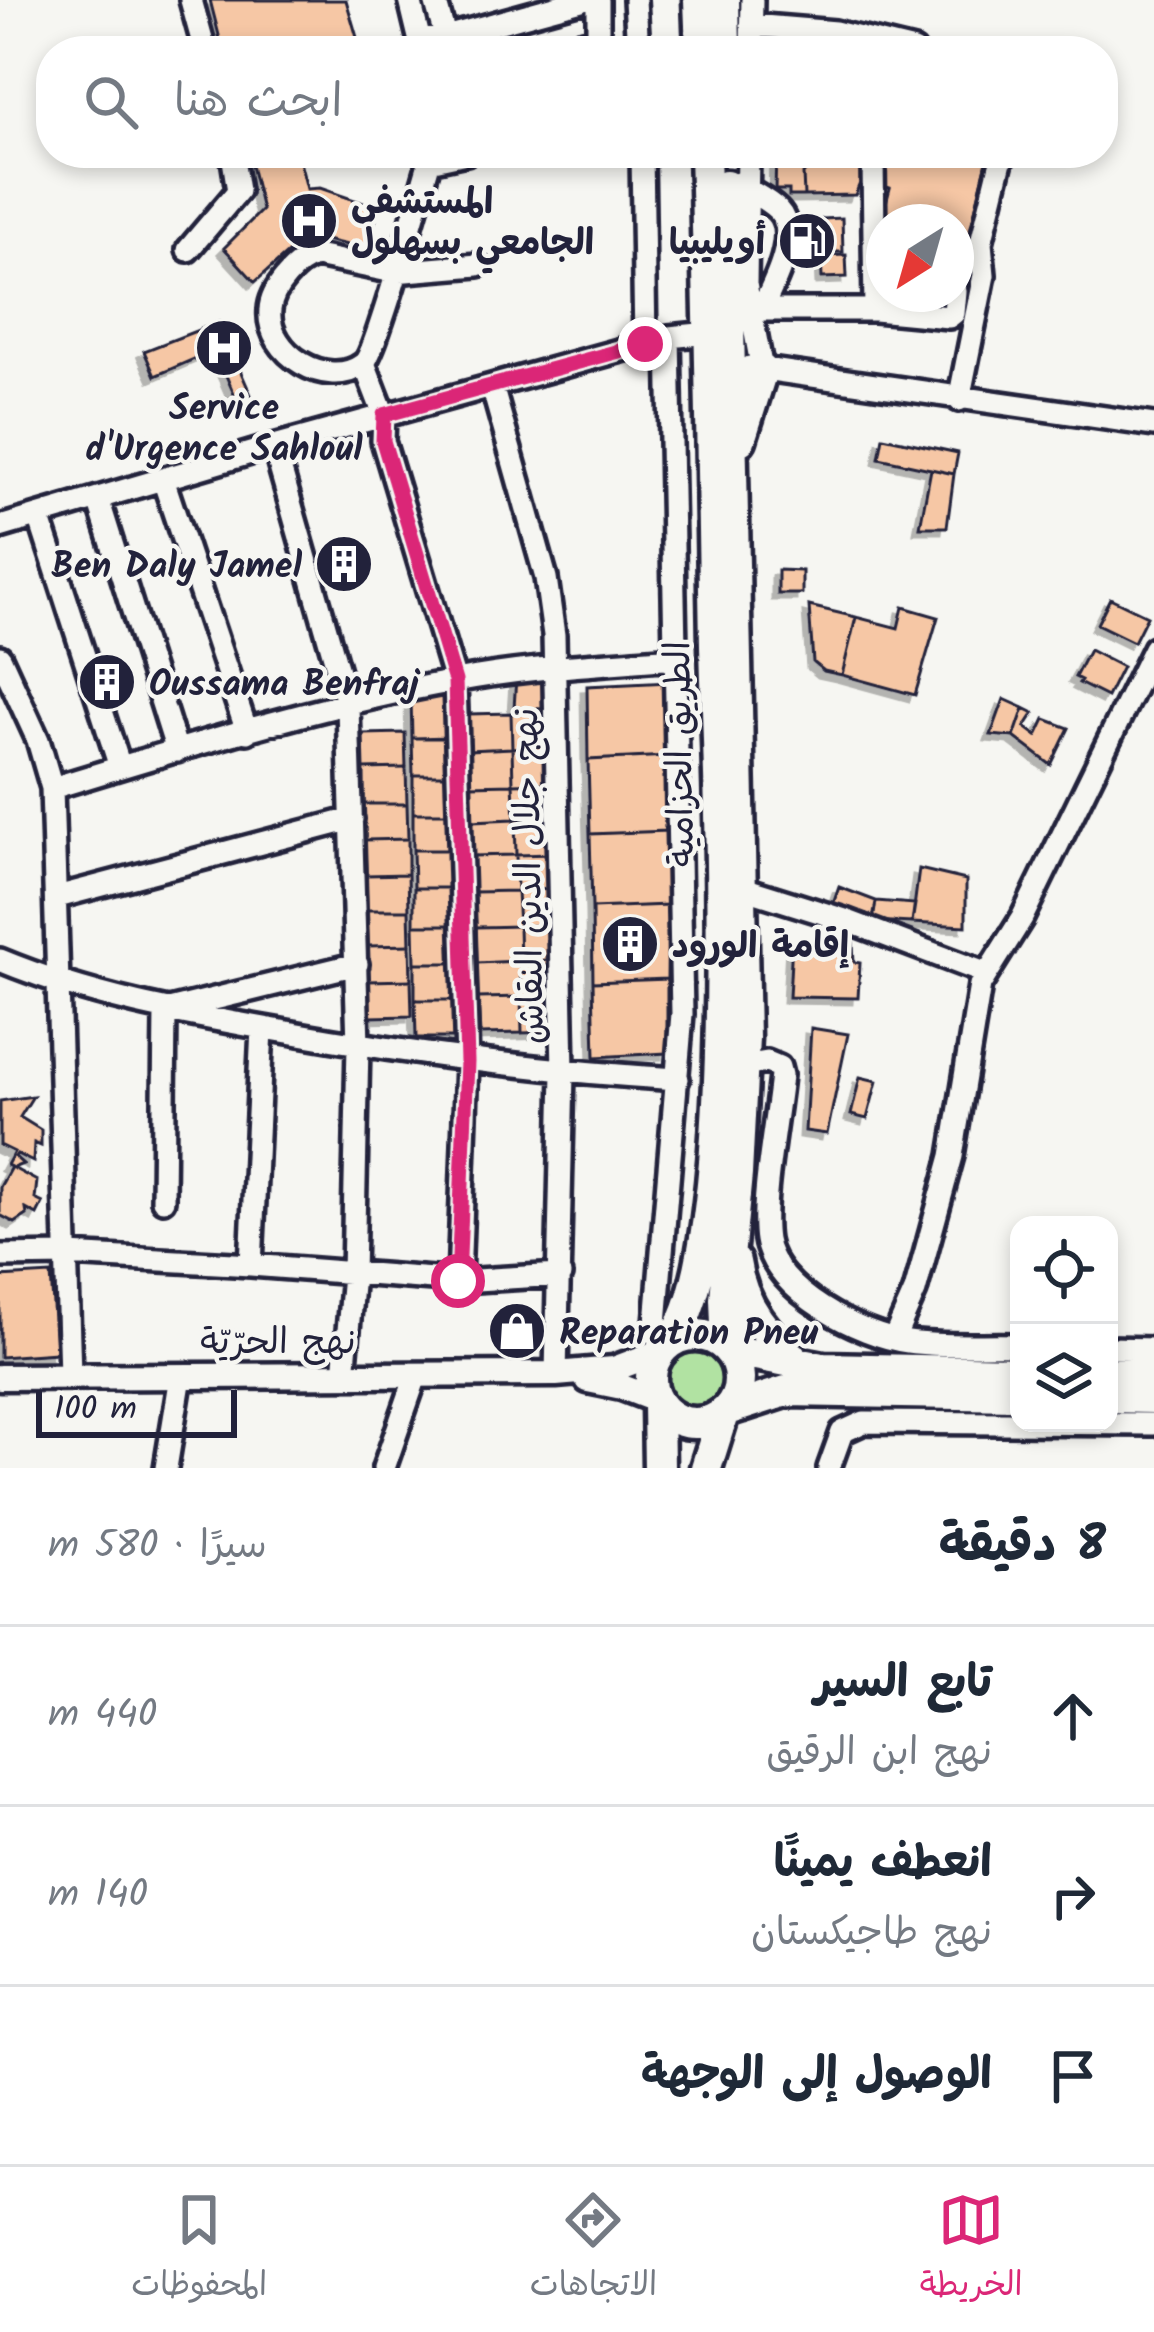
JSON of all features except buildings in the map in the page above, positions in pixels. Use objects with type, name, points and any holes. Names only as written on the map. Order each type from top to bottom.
[{"type":"highway","points":[[702,36],[705,3]]},
{"type":"highway","points":[[705,3],[719,36]]},
{"type":"highway","name":"الطريق الحزامية","points":[[659,1468],[657,1402],[651,1376],[663,1348],[678,1334],[701,1265],[717,1120],[719,851],[738,316],[730,168]]},
{"type":"highway","name":"الطريق الحزامية","points":[[706,1468],[740,1374],[728,1349],[724,1299],[743,1066],[734,464],[747,366],[738,316]]},
{"type":"highway","points":[[733,1216],[736,1268],[743,1293],[766,1333],[801,1365]]},
{"type":"highway","points":[[663,1348],[691,1335],[716,1340],[728,1349],[801,1365],[867,1371],[1010,1372]]},
{"type":"highway","points":[[1118,1373],[1154,1374]]},
{"type":"highway","points":[[657,1402],[682,1421],[710,1421],[786,1391],[1010,1395]]},
{"type":"highway","points":[[1118,1397],[1154,1398]]},
{"type":"main road","points":[[556,1374],[614,1369],[663,1348]]},
{"type":"main road","points":[[556,1374],[622,1387],[657,1402]]},
{"type":"main road","name":"نهج الحرّيّة","points":[[0,1377],[556,1374]]},
{"type":"street","points":[[191,0],[201,36]]},
{"type":"street","points":[[410,0],[419,36]]},
{"type":"street","points":[[435,0],[446,36]]},
{"type":"street","points":[[472,36],[581,0]]},
{"type":"street","points":[[598,0],[598,36]]},
{"type":"street","points":[[635,0],[637,36]]},
{"type":"street","points":[[751,36],[752,0]]},
{"type":"street","points":[[751,25],[843,36]]},
{"type":"street","points":[[804,36],[805,28]]},
{"type":"street","points":[[188,250],[238,191],[234,168]]},
{"type":"street","points":[[427,168],[359,366],[455,681],[467,1062],[458,1281]]},
{"type":"street","points":[[642,168],[645,344]]},
{"type":"street","points":[[733,168],[778,210],[783,221],[784,261],[738,316]]},
{"type":"street","points":[[874,168],[876,204]]},
{"type":"street","points":[[959,400],[984,275],[980,243],[999,168]]},
{"type":"street","points":[[359,366],[324,372],[290,356],[271,326],[274,297],[306,259],[316,256],[394,272],[478,265]]},
{"type":"street","points":[[0,527],[738,316],[866,310]]},
{"type":"street","points":[[896,312],[950,317],[954,312]]},
{"type":"street","points":[[663,1348],[656,1323],[682,986],[669,338]]},
{"type":"street","points":[[747,366],[1154,425]]},
{"type":"street","name":"نهج جلال الدين النقاش","points":[[492,386],[546,578],[556,667],[562,1072],[556,1374]]},
{"type":"street","points":[[274,446],[348,706],[358,1045],[353,1274],[344,1376]]},
{"type":"street","points":[[163,479],[248,732]]},
{"type":"street","points":[[98,499],[177,751]]},
{"type":"street","points":[[39,516],[120,767]]},
{"type":"street","points":[[894,1340],[915,1291],[952,1156],[976,997],[1022,918],[1154,648]]},
{"type":"street","points":[[0,657],[38,740],[52,788],[70,1375]]},
{"type":"street","points":[[52,788],[248,732],[455,681],[675,658]]},
{"type":"street","points":[[57,897],[352,819]]},
{"type":"street","points":[[743,888],[986,973]]},
{"type":"street","points":[[0,960],[59,985],[165,1011],[358,1045],[467,1062],[678,1079]]},
{"type":"street","points":[[165,1011],[357,964]]},
{"type":"street","points":[[164,1200],[165,1011]]},
{"type":"street","points":[[251,1264],[262,1028]]},
{"type":"street","points":[[743,1066],[766,1062],[779,1067],[781,1075],[764,1234],[778,1272],[820,1306],[894,1340],[1010,1345]]},
{"type":"street","points":[[0,1256],[251,1264],[458,1281],[560,1275]]},
{"type":"street","points":[[1118,1348],[1154,1349]]},
{"type":"street","points":[[166,1468],[181,1376]]},
{"type":"street","points":[[384,1468],[416,1376]]},
{"type":"street","points":[[829,1468],[842,1432],[864,1422],[1154,1424]]},
{"type":"green space","points":[[694,1348],[715,1357],[724,1378],[715,1399],[694,1408],[673,1399],[664,1378],[673,1357]]},
{"type":"place","name":"المستشفى الجامعي بسهلول","points":[[309,221]]},
{"type":"place","name":"أويليبيا","points":[[807,241]]},
{"type":"place","name":"Service d'Urgence Sahloul","points":[[224,348]]},
{"type":"place","name":"Ben Daly Jamel","points":[[344,564]]},
{"type":"place","name":"Oussama Benfraj","points":[[107,682]]},
{"type":"place","name":"إقامة الورود","points":[[630,944]]},
{"type":"place","name":"Reparation Pneu","points":[[517,1331]]},
{"type":"route","points":[[458,1281],[467,1062],[455,681],[383,441],[384,415],[645,344]]}]
